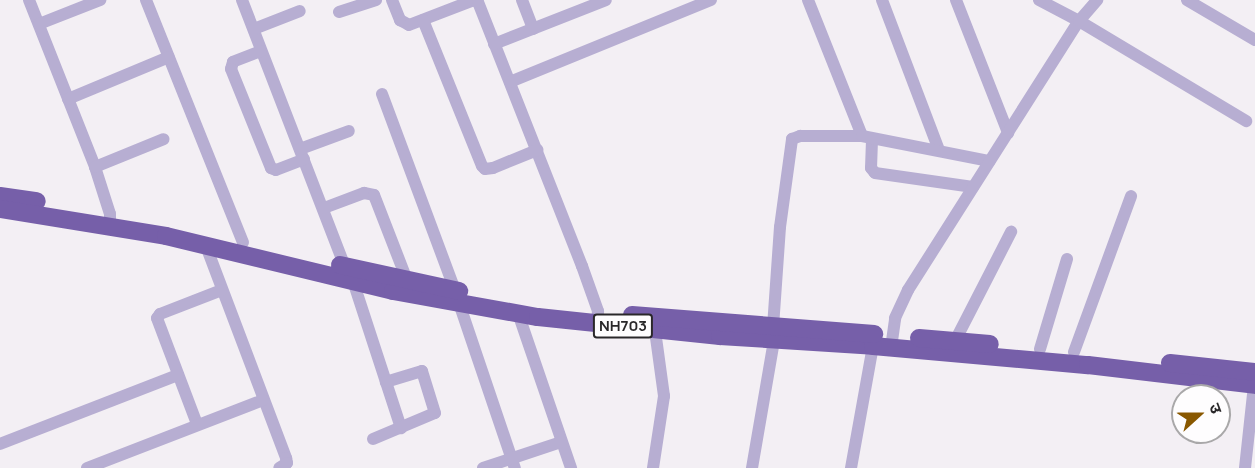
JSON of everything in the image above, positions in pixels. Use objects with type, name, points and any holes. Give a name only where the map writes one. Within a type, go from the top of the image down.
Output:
[{"type":"highway","name":"NH703","points":[[0,196],[110,220],[206,246],[457,296],[536,305],[655,330],[773,334],[892,342],[1255,385]]},
{"type":"highway","name":"NH703","points":[[0,209],[175,225],[243,242],[349,274],[407,280],[518,313],[597,317],[873,346],[892,342],[956,341],[1255,372]]},
{"type":"street","points":[[29,0],[95,167],[110,220]]},
{"type":"street","points":[[39,24],[100,0]]},
{"type":"street","points":[[146,0],[243,242]]},
{"type":"street","points":[[242,0],[349,274],[401,428]]},
{"type":"street","points":[[339,12],[376,0]]},
{"type":"street","points":[[392,0],[404,25],[474,0],[485,2],[494,44],[537,150],[597,317]]},
{"type":"street","points":[[522,0],[533,29]]},
{"type":"street","points":[[494,44],[606,0]]},
{"type":"street","points":[[510,82],[711,0]]},
{"type":"street","points":[[808,0],[867,138],[871,168],[875,173],[973,187]]},
{"type":"street","points":[[882,0],[939,150]]},
{"type":"street","points":[[956,0],[1008,133]]},
{"type":"street","points":[[1039,0],[1079,21],[1246,121]]},
{"type":"street","points":[[892,342],[896,318],[908,290],[1079,21],[1097,0]]},
{"type":"street","points":[[1187,0],[1255,40]]},
{"type":"street","points":[[254,29],[300,10]]},
{"type":"street","points":[[423,20],[482,166],[485,169],[494,168],[537,150]]},
{"type":"street","points":[[261,51],[233,62],[231,69],[271,168],[276,170],[302,154],[349,131]]},
{"type":"street","points":[[68,99],[169,57]]},
{"type":"street","points":[[382,94],[457,296],[513,463]]},
{"type":"street","points":[[752,468],[773,334],[780,227],[792,139],[800,136],[867,138],[990,161]]},
{"type":"street","points":[[95,167],[164,139]]},
{"type":"street","points":[[324,208],[364,193],[374,195],[407,280]]},
{"type":"street","points":[[1074,352],[1131,196]]},
{"type":"street","points":[[956,341],[1011,232]]},
{"type":"street","points":[[206,246],[286,458],[286,463],[279,468]]},
{"type":"street","points":[[1040,349],[1067,259]]},
{"type":"street","points":[[197,424],[157,318],[160,314],[222,290]]},
{"type":"street","points":[[518,313],[571,468]]},
{"type":"street","points":[[653,468],[664,396],[655,330]]},
{"type":"street","points":[[851,468],[873,346]]},
{"type":"street","points":[[373,439],[435,413],[424,373],[420,371],[386,382]]},
{"type":"street","points":[[0,444],[178,375]]},
{"type":"street","points":[[1245,468],[1255,385]]},
{"type":"street","points":[[87,468],[263,400]]},
{"type":"street","points":[[483,468],[513,463],[561,442]]}]
